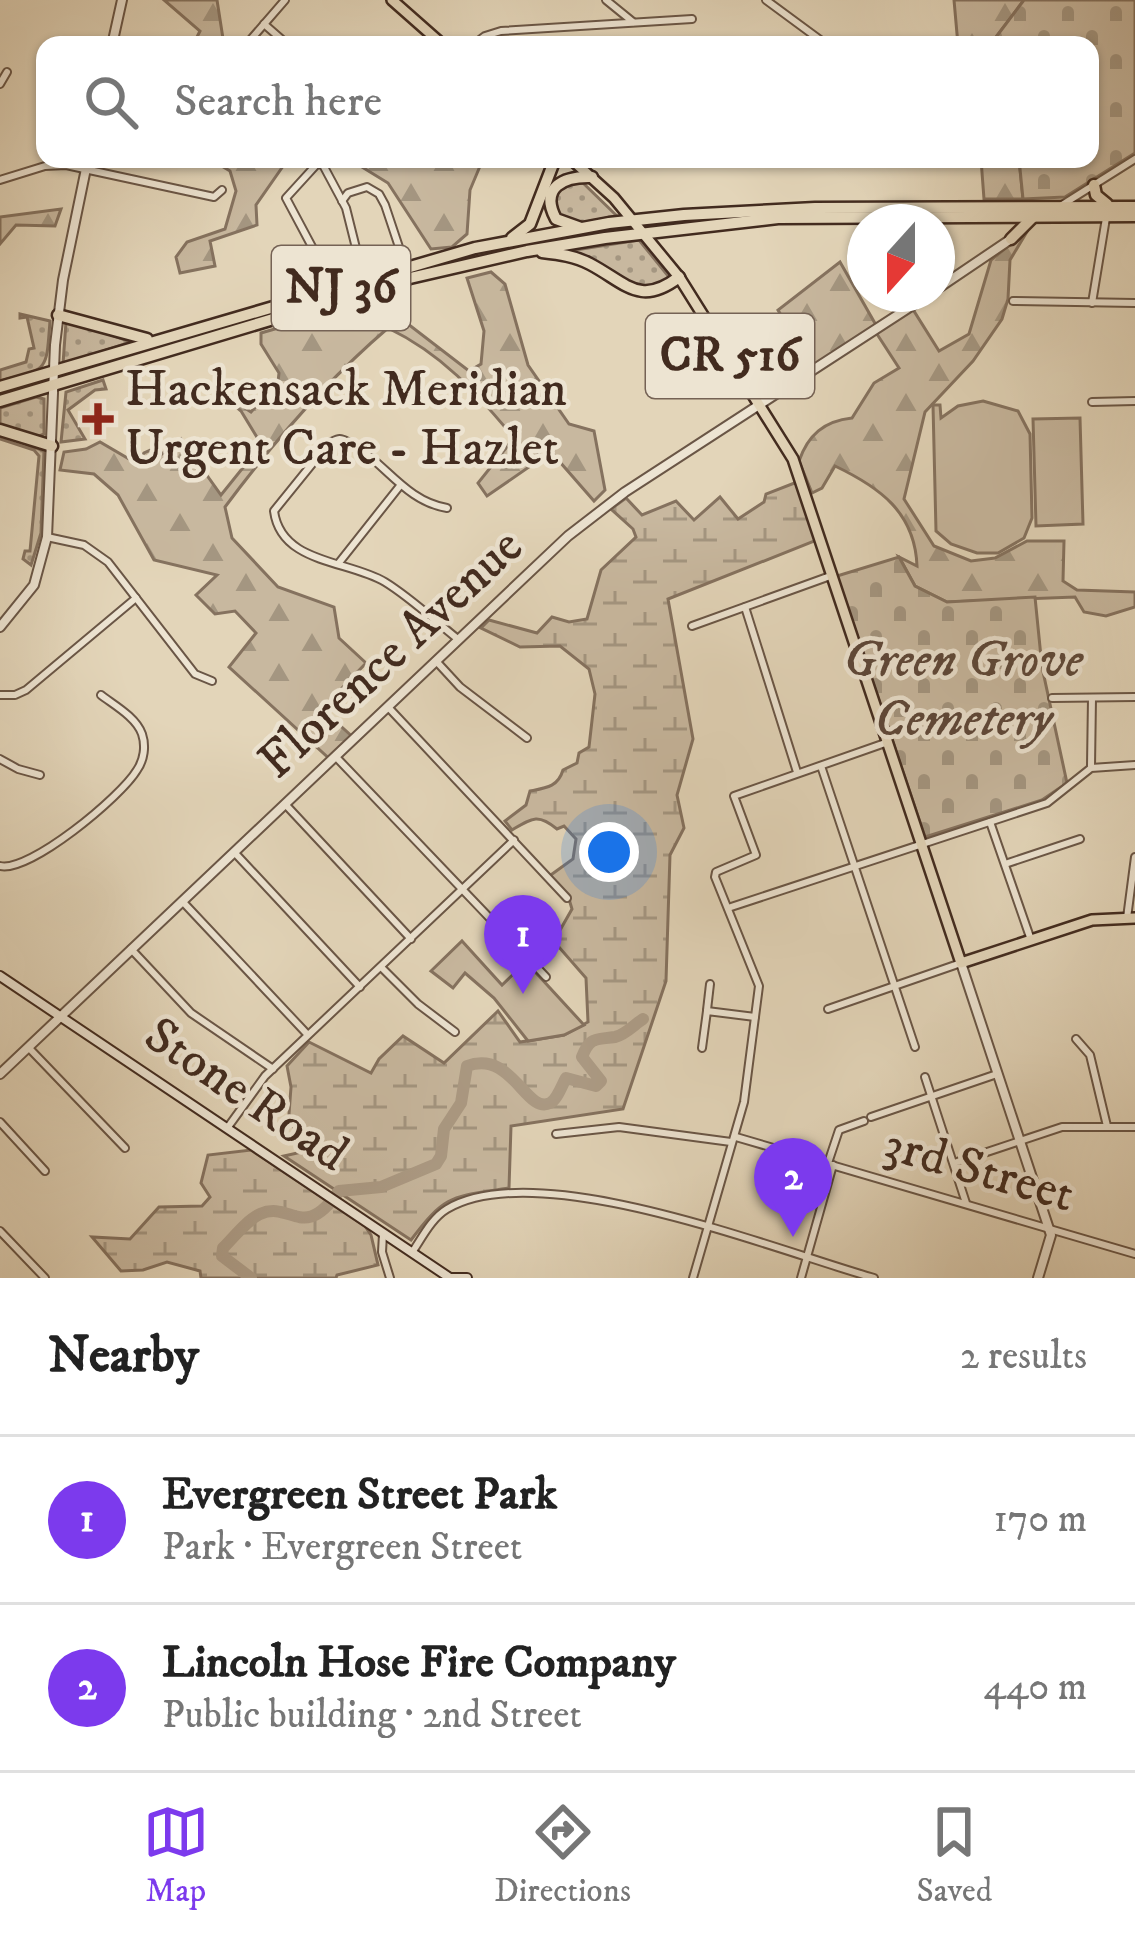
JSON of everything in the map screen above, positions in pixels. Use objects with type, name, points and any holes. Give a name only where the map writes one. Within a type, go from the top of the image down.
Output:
[{"type":"highway","points":[[504,243],[530,224],[552,168]]},
{"type":"highway","points":[[584,229],[556,218],[550,194],[567,177],[592,177]]},
{"type":"highway","points":[[1094,185],[1108,211]]},
{"type":"highway","name":"NJ 36","points":[[0,387],[504,243],[632,220],[795,208],[1059,206],[1135,216]]},
{"type":"highway","name":"NJ 36","points":[[0,401],[382,285],[526,251],[778,218],[1033,218],[1135,207]]},
{"type":"highway","points":[[1000,218],[1010,229],[1011,239]]},
{"type":"highway","points":[[1011,239],[1033,218]]},
{"type":"highway","points":[[526,251],[563,254],[586,262],[643,292],[660,290],[679,277]]},
{"type":"highway","points":[[58,315],[130,337],[157,340]]},
{"type":"highway","points":[[0,430],[52,446]]},
{"type":"main road","points":[[392,0],[429,36]]},
{"type":"main road","name":"CR 516","points":[[582,168],[644,232],[679,277],[787,447],[962,963]]},
{"type":"main road","points":[[962,963],[1093,920],[1131,918]]},
{"type":"street","points":[[114,36],[122,0]]},
{"type":"street","points":[[254,36],[285,0]]},
{"type":"street","points":[[606,0],[633,22]]},
{"type":"street","points":[[766,0],[815,36]]},
{"type":"street","points":[[485,36],[501,31],[692,19]]},
{"type":"street","points":[[264,24],[278,36]]},
{"type":"street","points":[[0,84],[7,72]]},
{"type":"street","points":[[1059,206],[1135,159]]},
{"type":"street","points":[[0,180],[45,168]]},
{"type":"street","points":[[0,627],[34,585],[47,537],[58,315],[86,168]]},
{"type":"street","points":[[102,168],[214,197],[222,190]]},
{"type":"street","points":[[313,168],[286,195],[318,258],[316,280],[322,294]]},
{"type":"street","points":[[325,168],[342,201],[364,280]]},
{"type":"street","points":[[342,201],[367,187],[379,194],[406,269]]},
{"type":"street","points":[[1092,303],[1108,211]]},
{"type":"street","name":"Florence Avenue","points":[[955,277],[1011,239]]},
{"type":"street","points":[[1013,302],[1135,303]]},
{"type":"street","name":"Florence Avenue","points":[[0,1074],[600,509],[902,312]]},
{"type":"street","points":[[1092,402],[1135,401]]},
{"type":"street","points":[[447,508],[434,506],[400,486],[349,442],[338,439],[329,443],[274,511],[276,526],[286,540],[316,559],[386,582],[459,640]]},
{"type":"street","points":[[338,565],[400,486]]},
{"type":"street","points":[[47,537],[68,539],[96,552],[195,674],[212,681]]},
{"type":"street","points":[[692,626],[833,575]]},
{"type":"street","points":[[0,695],[26,690],[136,598]]},
{"type":"street","points":[[746,607],[797,772]]},
{"type":"street","points":[[436,661],[460,687],[526,738]]},
{"type":"street","points":[[0,866],[10,868],[30,860],[91,815],[138,770],[145,750],[141,731],[101,694]]},
{"type":"street","points":[[1052,698],[1135,698]]},
{"type":"street","points":[[1091,768],[1092,698]]},
{"type":"street","points":[[388,707],[567,898]]},
{"type":"street","points":[[693,1278],[747,1088],[755,1017],[758,980],[713,874],[756,854],[735,794],[888,742]]},
{"type":"street","points":[[336,757],[546,976]]},
{"type":"street","points":[[0,759],[40,775]]},
{"type":"street","points":[[820,764],[915,1047]]},
{"type":"street","points":[[728,908],[1047,803],[1091,768],[1135,765]]},
{"type":"street","points":[[285,804],[411,939]]},
{"type":"street","points":[[990,822],[1031,940]]},
{"type":"street","points":[[1005,864],[1080,839]]},
{"type":"street","points":[[228,1126],[273,1069],[514,840]]},
{"type":"street","points":[[235,852],[360,987]]},
{"type":"street","points":[[1131,918],[1135,857]]},
{"type":"street","points":[[182,901],[308,1036]]},
{"type":"street","points":[[131,949],[191,1013],[273,1069]]},
{"type":"street","points":[[828,1010],[962,963],[1051,1235],[1038,1278]]},
{"type":"street","points":[[381,967],[455,1033]]},
{"type":"street","name":"Stone Road","points":[[0,976],[449,1278]]},
{"type":"street","points":[[702,1048],[710,983]]},
{"type":"street","points":[[707,1011],[755,1017]]},
{"type":"street","points":[[1076,1039],[1090,1055],[1107,1126]]},
{"type":"street","points":[[28,1047],[125,1148]]},
{"type":"street","points":[[801,1278],[839,1130],[998,1074]]},
{"type":"street","points":[[925,1077],[966,1203]]},
{"type":"street","points":[[0,1123],[45,1171]]},
{"type":"street","points":[[953,1163],[1062,1127],[1135,1126]]},
{"type":"street","name":"3rd Street","points":[[556,1134],[619,1127],[733,1139],[1135,1254]]},
{"type":"street","points":[[413,1251],[438,1215],[451,1207],[467,1200],[524,1192],[613,1201],[874,1278]]},
{"type":"street","points":[[0,1231],[45,1278]]},
{"type":"street","points":[[384,1231],[382,1252],[390,1278]]},
{"type":"street","points":[[449,1278],[467,1278]]},
{"type":"green space","points":[[164,0],[217,0],[223,36],[198,36],[200,31]]},
{"type":"green space","points":[[954,0],[1024,0],[997,36],[957,36]]},
{"type":"green space","points":[[1024,0],[1135,0],[1135,153],[1065,197],[1023,199],[1020,168],[1099,168],[1099,36],[997,36]]},
{"type":"green space","points":[[225,168],[282,168],[256,205],[257,225],[210,241],[215,266],[180,273],[176,257],[187,242],[225,229],[236,191]]},
{"type":"green space","points":[[364,168],[479,168],[470,190],[467,234],[452,247],[431,249],[388,183]]},
{"type":"green space","points":[[982,168],[1020,168],[1023,199],[984,199]]},
{"type":"green space","points":[[581,181],[617,216],[580,223],[559,218],[557,187]]},
{"type":"green space","points":[[61,209],[55,226],[16,225],[0,244],[0,217]]},
{"type":"green space","points":[[1028,230],[1010,260],[1002,319],[973,361],[925,412],[904,499],[934,546],[971,561],[995,558],[1027,541],[1064,541],[1063,581],[1077,590],[1135,592],[1135,607],[1106,616],[1084,612],[1075,597],[947,602],[915,586],[899,557],[917,566],[910,531],[880,493],[835,466],[822,488],[812,493],[799,461],[807,444],[833,422],[852,418],[874,383],[899,368],[875,331],[814,370],[778,310],[840,262],[847,274],[847,312],[869,312],[876,325],[915,312],[939,351],[969,334],[991,260]]},
{"type":"green space","points":[[639,240],[669,277],[666,283],[644,290],[569,251]]},
{"type":"green space","points":[[491,272],[505,284],[528,365],[569,424],[594,431],[605,490],[594,501],[545,445],[529,467],[487,496],[478,483],[514,438],[457,376],[388,328],[301,413],[225,507],[232,538],[278,587],[334,607],[339,638],[366,663],[322,709],[356,740],[333,762],[229,667],[256,633],[235,611],[215,614],[196,595],[217,575],[154,560],[118,495],[94,474],[60,470],[64,452],[100,442],[136,463],[153,449],[158,457],[181,439],[221,495],[250,459],[258,439],[241,411],[212,386],[251,412],[278,382],[279,373],[261,344],[261,333],[368,302],[408,324],[469,371],[481,364],[484,331],[467,278]]},
{"type":"green space","points":[[20,314],[50,321],[45,359],[36,370],[0,381],[0,370],[26,362],[29,349],[34,348],[27,317],[20,318]]},
{"type":"green space","points":[[66,322],[75,322],[131,342],[63,364]]},
{"type":"green space","points":[[103,380],[106,389],[95,390],[68,410],[85,439],[61,442],[66,392]]},
{"type":"green space","points":[[44,399],[44,434],[37,437],[0,427],[0,408]]},
{"type":"green space","points":[[983,401],[1018,411],[1030,434],[1032,518],[1024,538],[998,553],[977,553],[951,544],[936,531],[933,405],[940,405],[941,418],[958,406]]},
{"type":"green space","points":[[1080,418],[1083,524],[1036,526],[1033,419]]},
{"type":"green space","points":[[0,434],[44,451],[41,533],[31,565],[23,559],[25,551],[30,551],[39,456],[0,439]]},
{"type":"green space","points":[[797,482],[817,540],[668,599],[693,739],[677,795],[684,828],[670,855],[666,981],[623,1109],[511,1126],[509,1188],[452,1200],[433,1213],[411,1240],[284,1156],[302,1152],[289,1114],[287,1066],[309,1042],[371,1073],[403,1036],[444,1063],[498,1011],[520,1042],[564,1035],[588,1022],[586,978],[558,946],[559,932],[572,909],[548,877],[573,859],[576,839],[564,826],[557,829],[540,819],[512,830],[505,821],[526,805],[530,791],[555,783],[589,747],[595,694],[589,669],[560,646],[520,647],[481,628],[489,620],[537,633],[552,617],[569,622],[587,619],[601,570],[636,537],[611,509],[626,498],[642,515],[676,501],[694,520],[720,497],[738,519],[764,502],[766,494]]},
{"type":"green space","name":"Green Grove Cemetery","points":[[899,557],[915,586],[947,602],[1035,597],[1042,667],[1067,783],[1042,800],[925,837],[837,576]]},
{"type":"green space","points":[[462,941],[502,985],[526,962],[584,1025],[564,1035],[528,1041],[494,998],[465,973],[453,988],[431,971]]},
{"type":"green space","points":[[251,1150],[365,1226],[378,1265],[336,1278],[201,1278],[200,1271],[167,1262],[121,1271],[92,1237],[130,1239],[159,1207],[202,1206],[210,1197],[201,1183],[208,1155]]},
{"type":"waterway","points":[[251,1278],[222,1256],[223,1248],[255,1217],[271,1211],[316,1215],[339,1191],[381,1187],[436,1164],[444,1129],[461,1103],[467,1066],[496,1066],[533,1100],[550,1103],[566,1078],[596,1086],[601,1081],[582,1057],[588,1045],[619,1036],[643,1019]]},
{"type":"place","name":"Hackensack Meridian Urgent Care - Hazlet","points":[[98,419]]},
{"type":"place","name":"Evergreen Street Park","points":[[523,994]]},
{"type":"place","name":"Lincoln Hose Fire Company","points":[[793,1237]]}]
